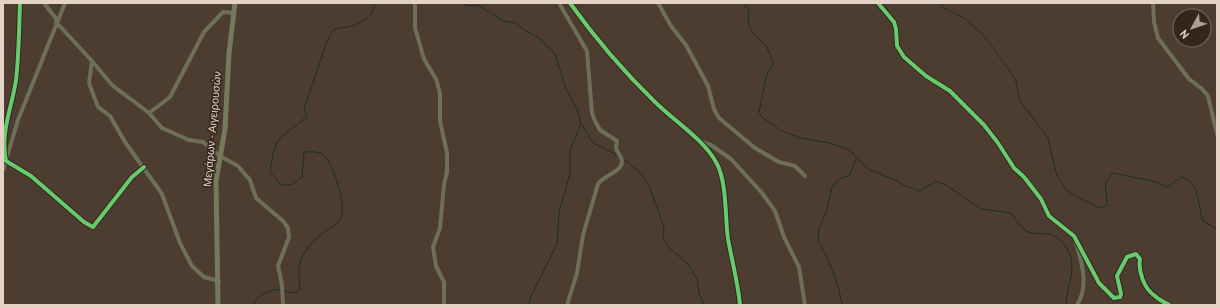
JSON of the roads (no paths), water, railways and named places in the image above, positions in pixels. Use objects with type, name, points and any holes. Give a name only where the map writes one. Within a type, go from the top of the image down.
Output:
[{"type":"main road","name":"Μεγάρων - Αιγειρουσών","points":[[218,305],[219,281],[216,181],[226,119],[229,53],[235,3]]},
{"type":"street","points":[[6,161],[4,134],[16,80],[20,3]]},
{"type":"street","points":[[44,3],[57,21],[112,85],[149,113],[162,128],[189,140],[203,142],[220,156],[241,169],[250,180],[256,198],[283,221],[289,230],[288,240],[278,266],[282,285],[283,305]]},
{"type":"street","points":[[3,170],[18,120],[64,3]]},
{"type":"street","points":[[415,3],[415,28],[424,59],[436,79],[440,94],[440,120],[447,153],[447,172],[440,228],[433,247],[436,266],[444,282],[444,305]]},
{"type":"street","points":[[559,3],[586,51],[592,113],[595,122],[600,130],[617,140],[616,148],[620,154],[622,162],[619,168],[602,179],[598,184],[583,235],[577,273],[566,305]]},
{"type":"street","points":[[570,3],[588,30],[651,98],[697,140],[714,158],[720,172],[727,219],[728,237],[737,277],[740,305]]},
{"type":"street","points":[[658,3],[671,26],[686,46],[708,86],[714,109],[719,118],[755,148],[779,162],[795,166],[805,176]]},
{"type":"street","points":[[878,3],[894,22],[898,48],[906,60],[928,78],[950,91],[972,112],[998,143],[1014,168],[1024,177],[1041,199],[1049,216],[1068,230],[1075,239],[1099,283],[1110,295],[1116,298],[1121,296],[1118,276],[1127,257],[1136,254],[1140,259],[1140,273],[1150,292],[1169,305]]},
{"type":"street","points":[[1153,3],[1154,22],[1158,38],[1189,79],[1206,93],[1211,104],[1217,134]]},
{"type":"street","points":[[149,113],[170,97],[206,30],[223,12],[234,13]]},
{"type":"street","points":[[92,61],[89,83],[95,95],[97,104],[110,116],[125,142],[165,199],[180,243],[188,261],[200,275],[219,281]]},
{"type":"street","points":[[697,140],[711,145],[731,159],[762,193],[775,211],[784,237],[799,267],[805,305]]},
{"type":"street","points":[[6,161],[26,172],[84,222],[94,227],[132,177],[144,167]]},
{"type":"street","points":[[1075,239],[1084,276],[1082,298],[1077,305]]},
{"type":"waterway","points":[[283,291],[295,293],[300,289],[299,267],[304,254],[313,242],[337,224],[342,216],[342,207],[334,172],[322,154],[316,152],[304,152],[302,177],[291,185],[281,185],[270,172],[275,148],[279,139],[307,116],[304,109],[327,41],[334,29],[360,23],[370,15],[375,3]]},
{"type":"waterway","points":[[462,3],[468,6],[478,5],[503,21],[516,23],[521,28],[539,38],[555,54],[566,89],[577,109],[581,124],[570,150],[570,174],[559,212],[557,244],[530,298],[529,305]]},
{"type":"waterway","points":[[744,3],[749,11],[748,23],[753,33],[767,47],[773,63],[766,77],[759,112],[763,118],[780,130],[800,138],[830,143],[850,150],[868,169],[895,180],[905,186],[920,191],[936,181],[946,185],[981,209],[1011,213],[1021,226],[1028,232],[1048,234],[1058,238],[1065,246],[1072,261],[1072,271],[1066,305]]},
{"type":"waterway","points":[[942,3],[942,7],[966,19],[984,36],[1008,68],[1016,81],[1020,101],[1048,138],[1057,176],[1071,194],[1100,208],[1107,205],[1106,184],[1109,177],[1113,173],[1157,182],[1167,187],[1182,177],[1188,180],[1195,190],[1203,221],[1217,229]]},
{"type":"waterway","points":[[582,125],[593,143],[617,155]]},
{"type":"waterway","points":[[624,159],[642,175],[650,188],[664,227],[663,237],[669,248],[687,263],[697,279],[699,294],[704,305]]},
{"type":"waterway","points":[[842,305],[833,272],[826,255],[818,242],[819,228],[827,210],[832,187],[839,179],[849,176],[856,159]]},
{"type":"waterway","points":[[253,305],[264,293],[272,290],[280,290]]}]
